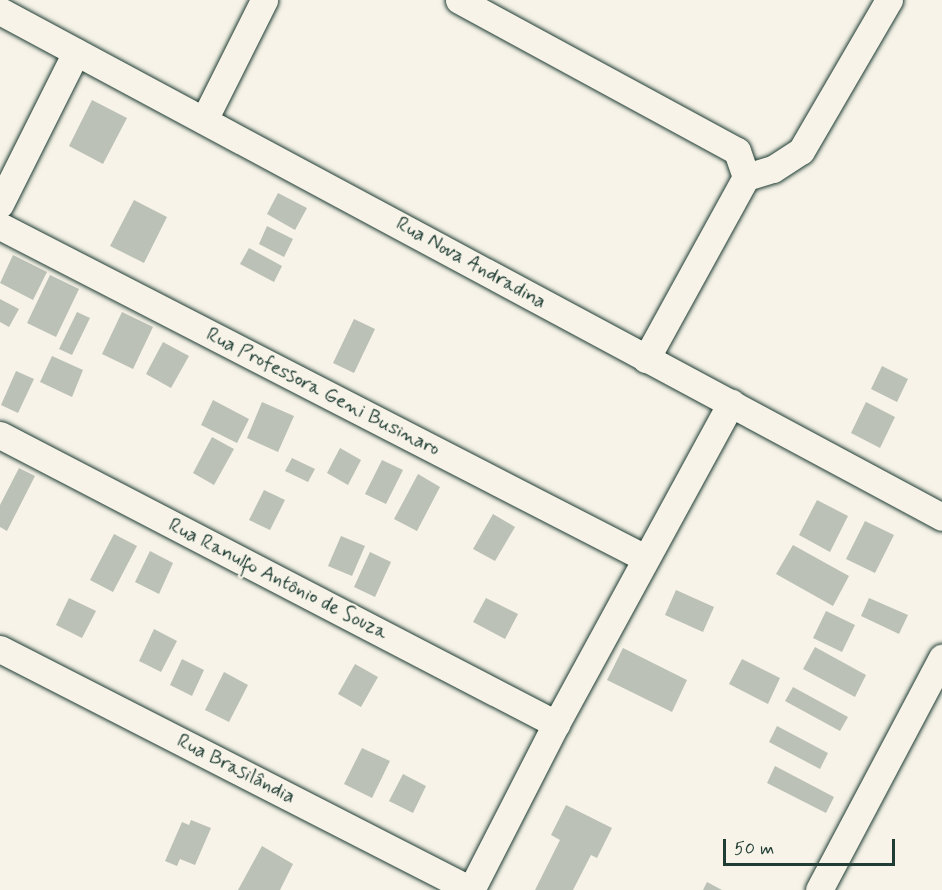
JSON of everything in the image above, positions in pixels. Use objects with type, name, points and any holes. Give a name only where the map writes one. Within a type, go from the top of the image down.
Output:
[{"type":"street","points":[[205,118],[264,0]]},
{"type":"street","points":[[459,0],[737,150],[746,177]]},
{"type":"street","points":[[646,359],[746,177],[773,169],[801,151],[889,0]]},
{"type":"street","name":"Rua Nova Andradina","points":[[0,11],[205,118],[646,359],[942,517]]},
{"type":"street","points":[[0,204],[76,52]]},
{"type":"street","name":"Rua Professora Geni Businaro","points":[[0,226],[645,558]]},
{"type":"street","points":[[471,890],[556,724],[730,403]]},
{"type":"street","name":"Rua Ranulfo Antônio de Souza","points":[[0,435],[556,724]]},
{"type":"street","name":"Rua Brasilândia","points":[[0,649],[471,890]]},
{"type":"street","points":[[819,890],[942,658]]},
{"type":"building","points":[[92,100],[127,118],[103,164],[69,146]]},
{"type":"building","points":[[278,193],[307,208],[295,230],[267,214]]},
{"type":"building","points":[[134,200],[167,217],[144,263],[110,246]]},
{"type":"building","points":[[267,226],[293,239],[284,257],[259,244]]},
{"type":"building","points":[[249,248],[282,266],[274,282],[240,264]]},
{"type":"building","points":[[13,255],[47,272],[33,300],[0,283]]},
{"type":"building","points":[[50,275],[79,289],[56,337],[27,323]]},
{"type":"building","points":[[0,299],[19,309],[9,327],[0,322]]},
{"type":"building","points":[[77,312],[90,318],[72,355],[59,349]]},
{"type":"building","points":[[122,312],[153,327],[133,369],[102,354]]},
{"type":"building","points":[[354,319],[375,329],[354,373],[333,363]]},
{"type":"building","points":[[163,342],[189,356],[171,388],[146,374]]},
{"type":"building","points":[[52,356],[83,370],[72,397],[40,382]]},
{"type":"building","points":[[882,366],[908,379],[897,402],[871,389]]},
{"type":"building","points":[[16,371],[34,379],[18,413],[1,405]]},
{"type":"building","points":[[213,400],[249,419],[237,443],[201,425]]},
{"type":"building","points":[[262,402],[294,416],[278,452],[247,438]]},
{"type":"building","points":[[866,402],[895,417],[880,448],[851,433]]},
{"type":"building","points":[[212,437],[234,449],[214,485],[193,473]]},
{"type":"building","points":[[340,448],[361,460],[348,485],[327,473]]},
{"type":"building","points":[[292,458],[315,469],[308,482],[285,471]]},
{"type":"building","points":[[382,460],[403,470],[386,504],[365,494]]},
{"type":"building","points":[[19,468],[35,476],[7,531],[0,527],[0,505]]},
{"type":"building","points":[[418,474],[440,487],[417,531],[394,519]]},
{"type":"building","points":[[264,490],[285,500],[270,530],[249,520]]},
{"type":"building","points":[[817,500],[848,516],[830,552],[799,535]]},
{"type":"building","points":[[493,514],[515,527],[495,561],[473,549]]},
{"type":"building","points":[[865,521],[894,535],[875,573],[846,559]]},
{"type":"building","points":[[114,534],[137,546],[113,592],[90,580]]},
{"type":"building","points":[[341,536],[365,546],[352,576],[328,566]]},
{"type":"building","points":[[793,545],[849,576],[833,606],[776,574]]},
{"type":"building","points":[[150,551],[173,563],[159,594],[135,582]]},
{"type":"building","points":[[370,552],[391,562],[375,597],[354,587]]},
{"type":"building","points":[[676,590],[714,607],[703,632],[665,615]]},
{"type":"building","points":[[69,598],[96,611],[82,638],[56,625]]},
{"type":"building","points":[[486,598],[518,614],[505,639],[473,622]]},
{"type":"building","points":[[869,598],[908,615],[899,634],[861,616]]},
{"type":"building","points":[[826,611],[855,625],[842,652],[813,638]]},
{"type":"building","points":[[154,629],[177,641],[161,672],[139,661]]},
{"type":"building","points":[[815,647],[866,675],[855,697],[803,669]]},
{"type":"building","points":[[623,648],[687,680],[672,712],[607,680]]},
{"type":"building","points":[[182,659],[204,670],[192,696],[170,685]]},
{"type":"building","points":[[742,659],[780,678],[768,704],[729,684]]},
{"type":"building","points":[[355,664],[378,677],[361,707],[338,694]]},
{"type":"building","points":[[224,672],[248,685],[229,722],[205,710]]},
{"type":"building","points":[[793,687],[848,717],[840,731],[785,701]]},
{"type":"building","points":[[777,726],[828,753],[820,769],[769,742]]},
{"type":"building","points":[[362,748],[390,761],[372,798],[344,784]]},
{"type":"building","points":[[775,766],[834,797],[826,813],[767,783]]},
{"type":"building","points":[[403,774],[426,786],[413,813],[389,801]]},
{"type":"building","points":[[566,805],[612,828],[597,858],[591,855],[573,890],[535,890],[560,840],[551,835]]},
{"type":"building","points":[[191,820],[211,828],[195,865],[180,859],[177,866],[165,861],[182,822],[189,825]]},
{"type":"building","points":[[262,846],[293,864],[280,890],[238,890]]},
{"type":"building","points":[[707,882],[722,890],[703,890]]}]
